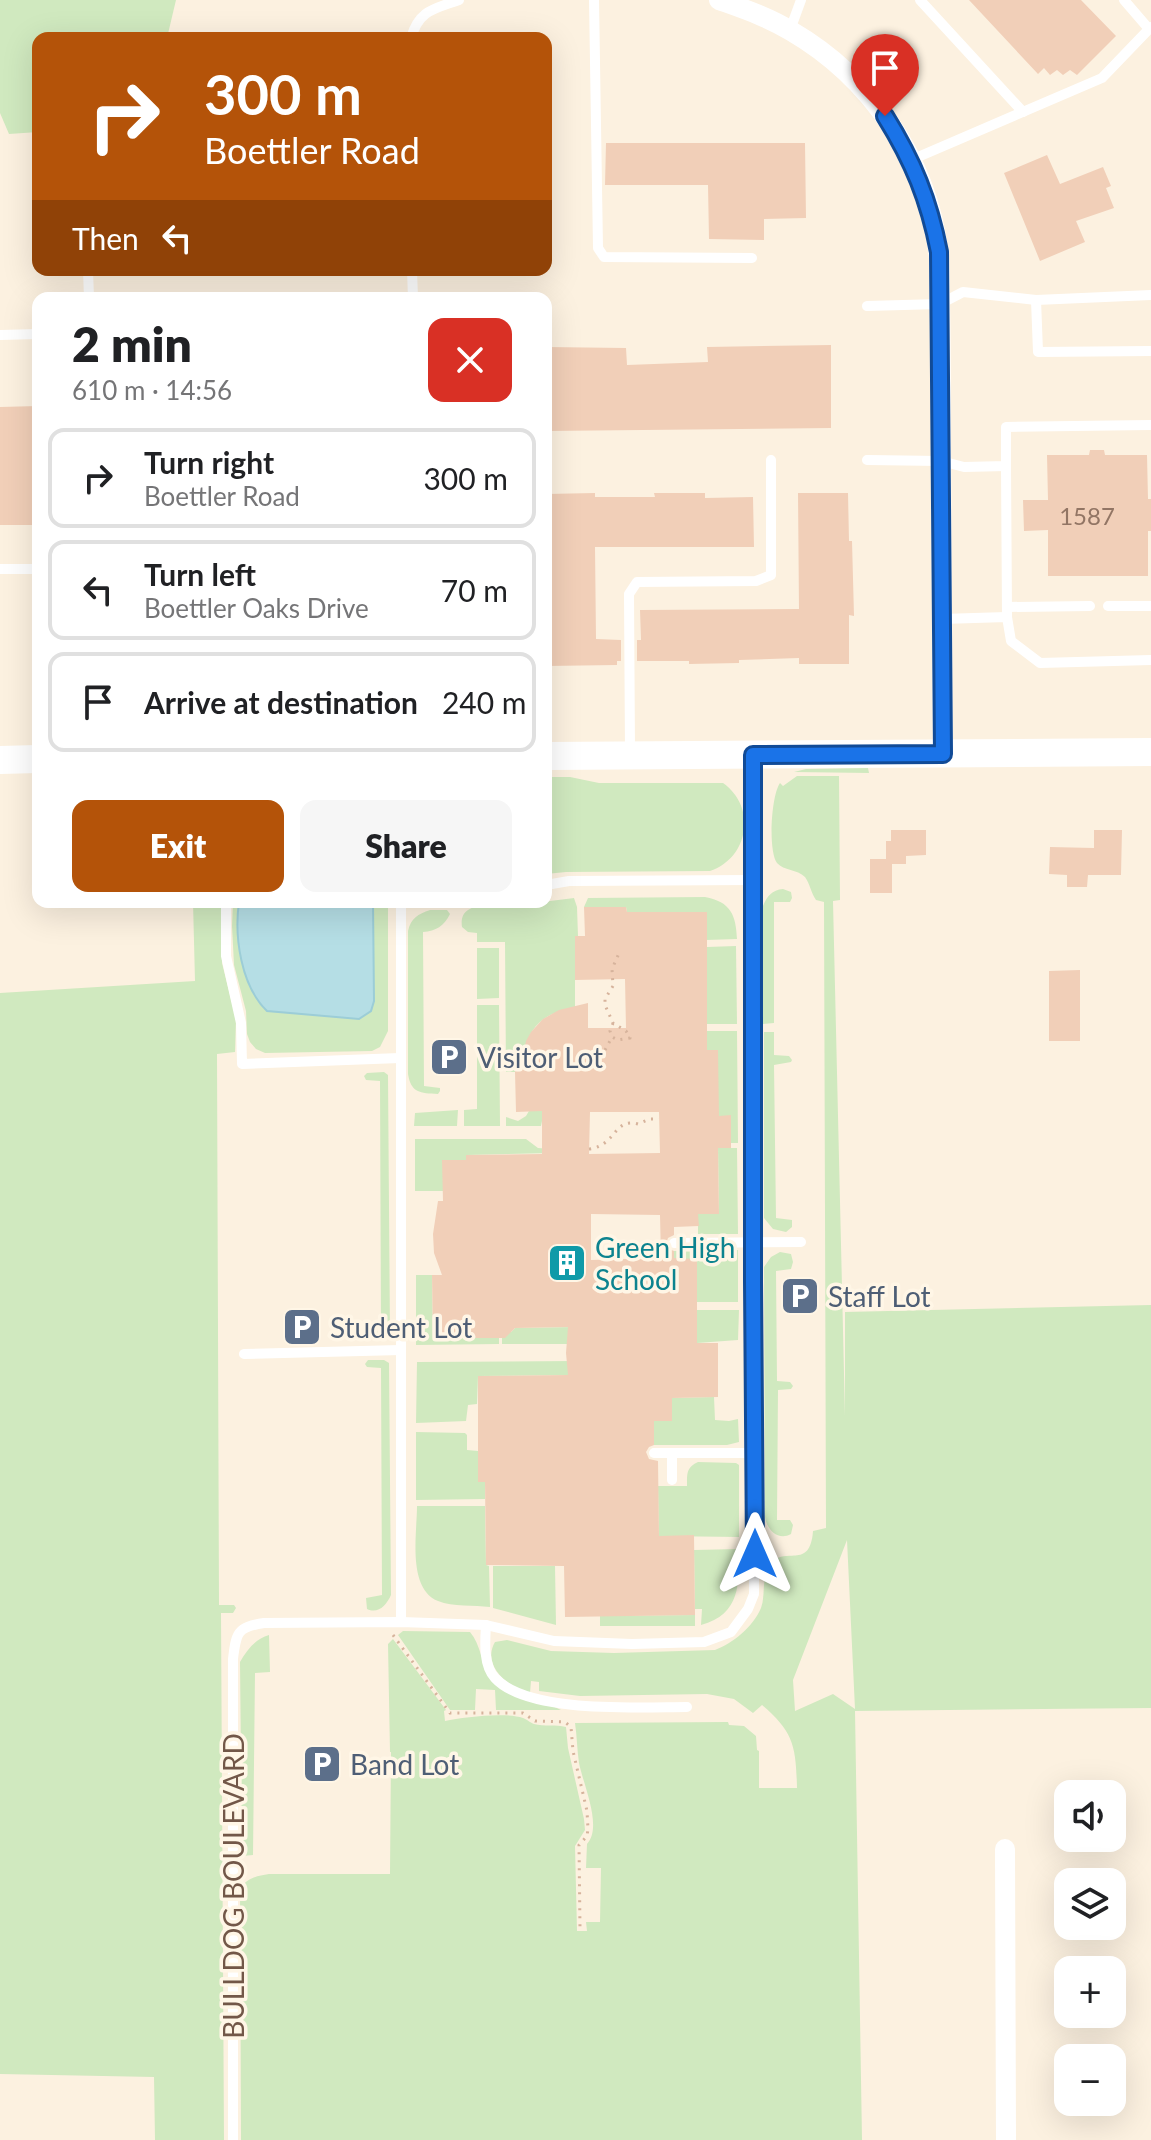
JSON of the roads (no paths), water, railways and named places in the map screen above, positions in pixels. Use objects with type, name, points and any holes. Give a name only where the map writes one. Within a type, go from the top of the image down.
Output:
[{"type":"street","points":[[719,0],[754,12],[790,30],[843,69],[885,116],[911,160],[933,221],[939,252],[940,304],[943,754]]},
{"type":"street","points":[[552,756],[1151,752]]},
{"type":"street","points":[[0,760],[32,759]]},
{"type":"street","points":[[1005,1849],[1006,2140]]},
{"type":"lane","points":[[413,32],[415,24],[427,11],[459,0]]},
{"type":"lane","points":[[594,0],[598,248],[604,257],[752,258]]},
{"type":"lane","points":[[790,30],[801,0]]},
{"type":"lane","points":[[920,0],[1023,112]]},
{"type":"lane","points":[[911,160],[1102,78],[1150,28],[1124,0]]},
{"type":"lane","points":[[867,306],[940,304],[963,292],[1036,300],[1151,295]]},
{"type":"lane","points":[[1036,300],[1038,352],[1151,351]]},
{"type":"lane","points":[[0,335],[32,334]]},
{"type":"lane","points":[[1151,425],[1006,427],[1007,612],[1011,641],[1040,663],[1151,660]]},
{"type":"lane","points":[[630,755],[629,594],[637,582],[756,581],[771,575],[771,460]]},
{"type":"lane","points":[[867,460],[941,461],[964,467],[1006,466]]},
{"type":"lane","points":[[0,569],[32,569]]},
{"type":"lane","points":[[942,619],[1090,606]]},
{"type":"lane","points":[[1108,606],[1151,606]]},
{"type":"lane","points":[[401,908],[401,1622],[486,1625],[554,1641],[632,1644],[704,1642],[731,1632],[748,1609],[754,1594],[753,755]]},
{"type":"lane","points":[[552,884],[569,881],[753,880]]},
{"type":"lane","points":[[226,908],[226,956],[241,1023],[242,1064],[400,1058]]},
{"type":"lane","points":[[674,1243],[801,1242]]},
{"type":"lane","points":[[244,1354],[401,1350]]},
{"type":"lane","points":[[654,1453],[754,1453]]},
{"type":"lane","points":[[672,1453],[672,1480]]},
{"type":"lane","name":"BULLDOG BOULEVARD","points":[[233,2140],[233,1659],[238,1633],[247,1625],[264,1623],[401,1622]]},
{"type":"lane","points":[[486,1625],[487,1660],[494,1677],[511,1691],[582,1707],[687,1707]]},
{"type":"water","points":[[239,908],[373,908],[374,1001],[371,1011],[359,1019],[267,1011],[258,1001],[245,975],[239,945]]},
{"type":"place","name":"Visitor Lot","points":[[449,1057]]},
{"type":"place","name":"Green High School","points":[[567,1263]]},
{"type":"place","name":"Staff Lot","points":[[800,1296]]},
{"type":"place","name":"Student Lot","points":[[302,1327]]},
{"type":"place","name":"Band Lot","points":[[322,1764]]}]
